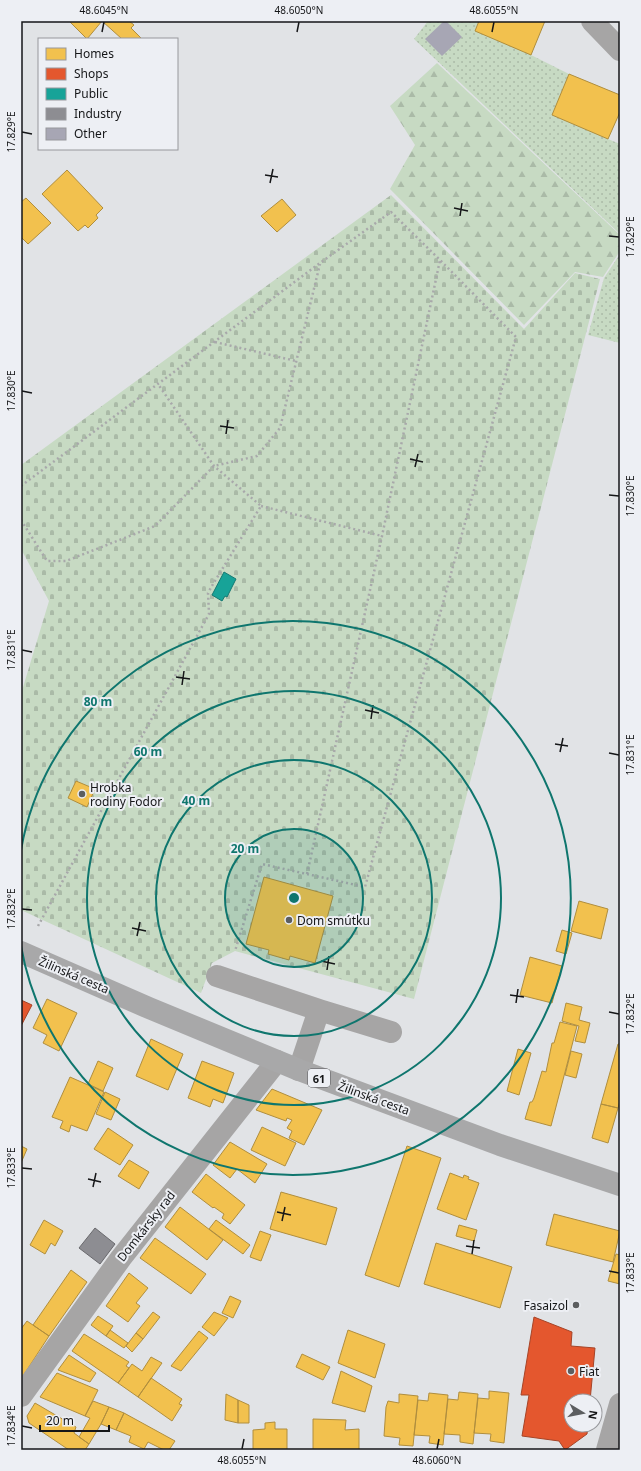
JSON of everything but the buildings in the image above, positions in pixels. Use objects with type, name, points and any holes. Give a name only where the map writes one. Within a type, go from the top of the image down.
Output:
[{"type":"main road","name":"Žilinská cesta","points":[[21,952],[149,1008],[299,1070],[500,1145],[620,1186]]},
{"type":"street","points":[[592,21],[620,50]]},
{"type":"street","points":[[217,976],[391,1032]]},
{"type":"street","points":[[299,1070],[319,1010]]},
{"type":"street","name":"Domkársky rad","points":[[21,1396],[120,1258],[277,1061]]},
{"type":"street","points":[[608,1450],[620,1404]]},
{"type":"path","points":[[21,486],[320,263],[391,212],[516,337],[365,887],[262,864],[235,951]]},
{"type":"path","points":[[307,874],[382,536],[440,260]]},
{"type":"path","points":[[21,520],[47,561],[66,561],[155,526],[214,466],[257,456],[280,428],[320,263]]},
{"type":"path","points":[[215,341],[296,361]]},
{"type":"path","points":[[158,384],[214,466],[261,506],[382,536]]},
{"type":"path","points":[[38,926],[209,614],[208,593],[212,584],[261,506]]},
{"type":"green space","points":[[428,21],[545,21],[531,55],[569,74],[620,95],[620,112],[608,139],[620,144],[620,234],[414,39]]},
{"type":"green space","points":[[437,63],[620,235],[620,251],[603,277],[575,272],[524,325],[390,189],[415,145],[390,106]]},
{"type":"green space","points":[[391,195],[524,329],[575,273],[600,279],[414,999],[235,951],[212,963],[201,993],[21,910],[21,694],[49,601],[21,549],[21,465]]},
{"type":"green space","points":[[620,254],[620,343],[588,335],[604,278]]},
{"type":"place","name":"Hrobka rodiny Fodor","points":[[82,794]]},
{"type":"place","name":"Dom smútku","points":[[289,920]]},
{"type":"place","name":"Fasaizol","points":[[576,1305]]},
{"type":"place","name":"Fiat","points":[[571,1371]]}]
